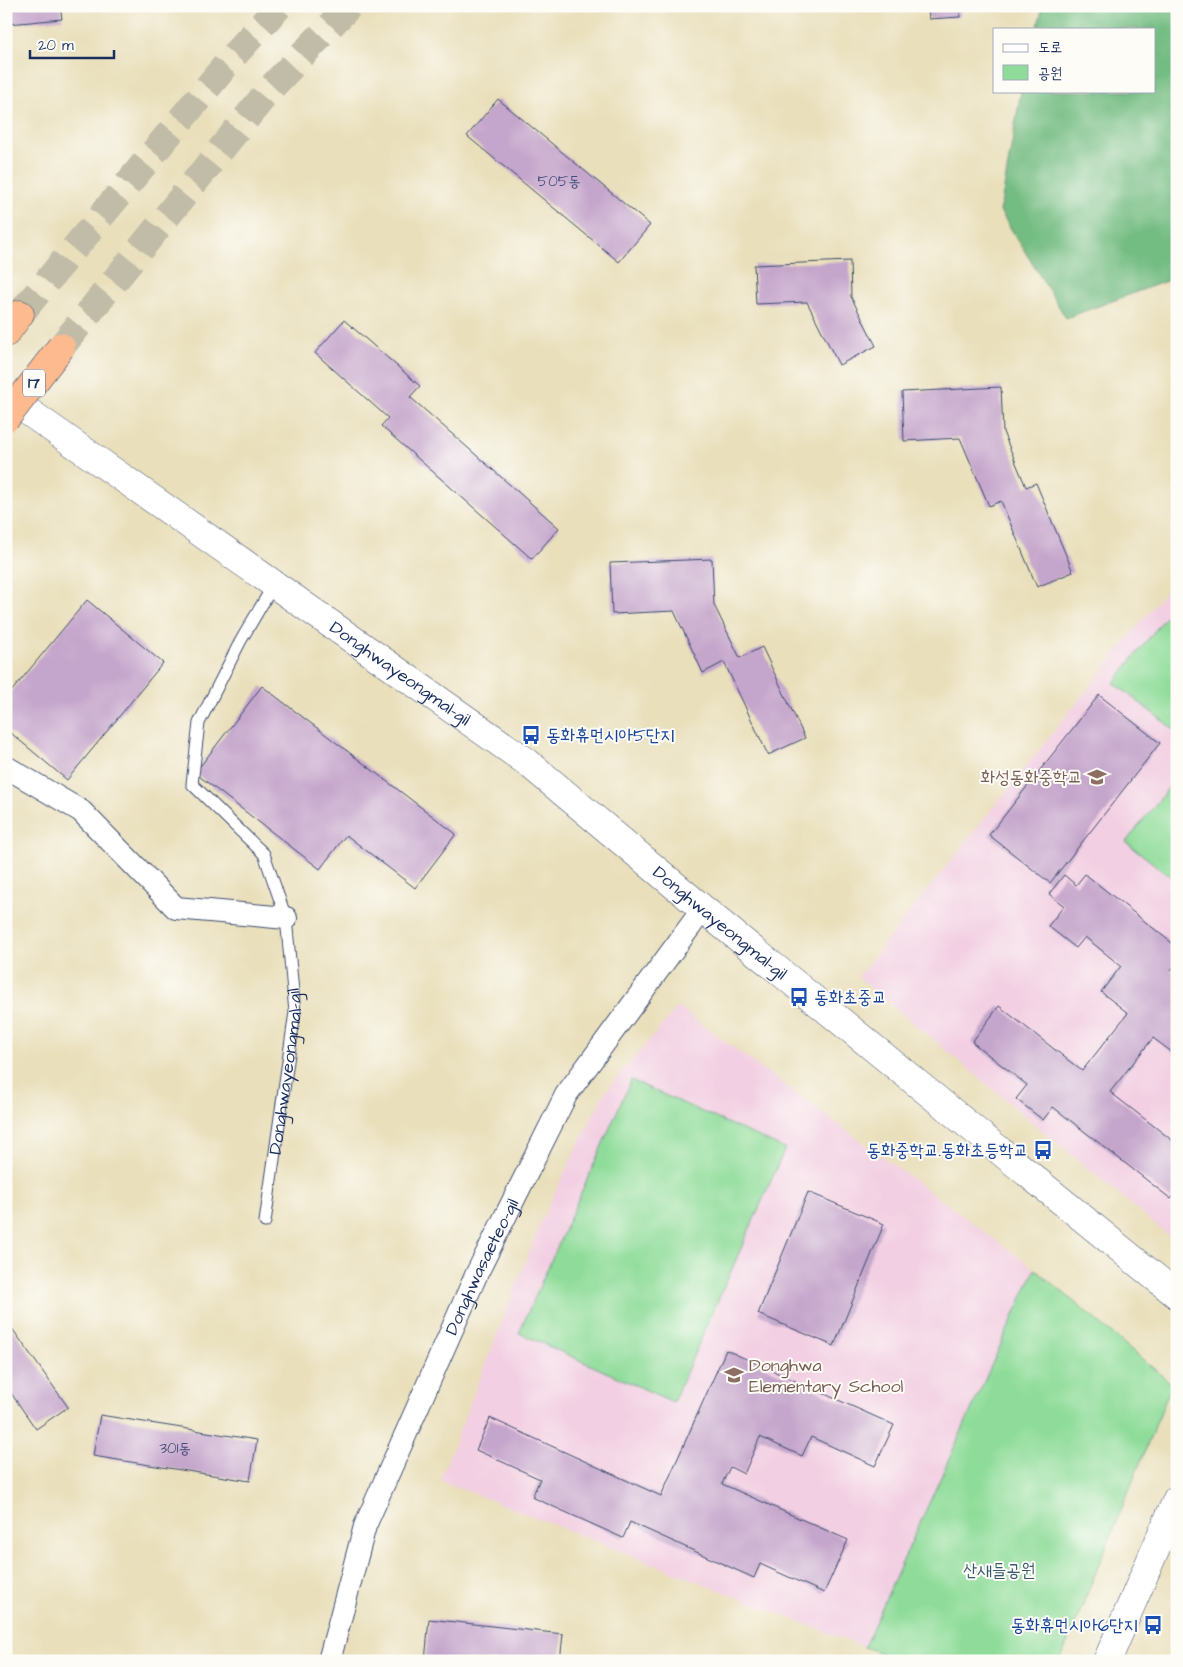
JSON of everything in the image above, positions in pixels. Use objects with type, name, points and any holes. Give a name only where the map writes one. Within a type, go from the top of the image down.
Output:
[{"type":"highway","name":"17","points":[[6,418],[61,347]]},
{"type":"street","name":"Donghwayeongmal-gil","points":[[6,396],[527,762],[703,909],[1177,1295]]},
{"type":"street","points":[[6,767],[81,811],[176,908],[286,918]]},
{"type":"street","name":"Donghwasaeteo-gil","points":[[329,1661],[365,1526],[477,1273],[566,1095],[703,909]]},
{"type":"street","points":[[1107,1661],[1177,1499]]},
{"type":"lane","name":"Donghwayeongmal-gil","points":[[266,1222],[295,1012],[286,918],[264,854],[192,784],[199,723],[240,642],[274,584]]},
{"type":"shaded area","name":"화성동화중학교","points":[[1177,577],[1177,1243],[858,977]]},
{"type":"shaded area","name":"Donghwa Elementary School","points":[[678,1007],[1035,1269],[864,1647],[440,1480],[542,1219],[604,1093]]},
{"type":"green space","points":[[1043,6],[1177,6],[1177,277],[1066,318],[1000,211],[1021,92],[1156,92],[1156,28],[1037,28]]},
{"type":"green space","points":[[1166,616],[1177,624],[1177,732],[1114,683]]},
{"type":"green space","points":[[1177,777],[1177,882],[1126,842]]},
{"type":"green space","points":[[631,1080],[785,1149],[673,1402],[519,1333]]},
{"type":"green space","name":"산새들공원","points":[[1035,1269],[1172,1384],[1060,1661],[903,1661],[864,1647]]},
{"type":"building","points":[[7,6],[60,6],[62,19],[9,24]]},
{"type":"building","points":[[928,6],[960,6],[960,17],[929,19]]},
{"type":"building","points":[[498,99],[650,225],[619,262],[467,136]]},
{"type":"building","points":[[850,261],[851,297],[876,346],[839,365],[807,302],[756,304],[754,265]]},
{"type":"building","points":[[344,320],[420,386],[410,397],[559,528],[532,559],[381,426],[388,418],[315,353]]},
{"type":"building","points":[[1001,387],[1003,432],[1026,487],[1036,483],[1073,572],[1037,587],[1001,501],[989,506],[960,438],[904,441],[902,392]]},
{"type":"building","points":[[712,559],[714,605],[740,658],[762,647],[805,738],[768,755],[724,662],[703,673],[674,611],[612,614],[610,563]]},
{"type":"building","points":[[87,600],[163,663],[67,780],[6,729],[6,698]]},
{"type":"building","points":[[262,686],[456,834],[415,888],[346,835],[320,869],[195,773]]},
{"type":"building","points":[[1099,695],[1160,743],[1050,883],[989,835]]},
{"type":"building","points":[[1085,874],[1177,947],[1177,963],[1171,970],[1177,975],[1177,1056],[1153,1038],[1110,1092],[1177,1144],[1177,1191],[1171,1199],[1053,1107],[1043,1120],[1016,1099],[1027,1085],[972,1042],[999,1006],[1082,1071],[1128,1013],[1101,992],[1121,966],[1085,937],[1076,948],[1048,926],[1064,906],[1049,894],[1064,875],[1076,885]]},
{"type":"building","points":[[808,1192],[884,1224],[834,1346],[758,1314]]},
{"type":"building","points":[[6,1320],[68,1407],[36,1429],[6,1386]]},
{"type":"building","points":[[726,1350],[894,1425],[875,1466],[811,1437],[802,1456],[760,1437],[744,1474],[730,1467],[722,1484],[848,1540],[824,1593],[760,1564],[754,1578],[630,1522],[623,1538],[532,1497],[540,1479],[476,1450],[490,1418],[661,1496]]},
{"type":"building","points":[[100,1415],[257,1440],[250,1481],[93,1456]]},
{"type":"building","points":[[429,1619],[563,1634],[560,1661],[425,1661]]},
{"type":"tunnel","points":[[20,314],[236,53],[279,6]]},
{"type":"tunnel","points":[[61,347],[269,90],[349,6]]},
{"type":"place","name":"동화휴먼시아5단지","points":[[531,735]]},
{"type":"place","name":"화성동화중학교","points":[[1097,777]]},
{"type":"place","name":"동화초중교","points":[[799,997]]},
{"type":"place","name":"동화중학교.동화초등학교","points":[[1043,1150]]},
{"type":"place","name":"Donghwa Elementary School","points":[[734,1375]]},
{"type":"place","name":"동화휴먼시아6단지","points":[[1153,1625]]}]
